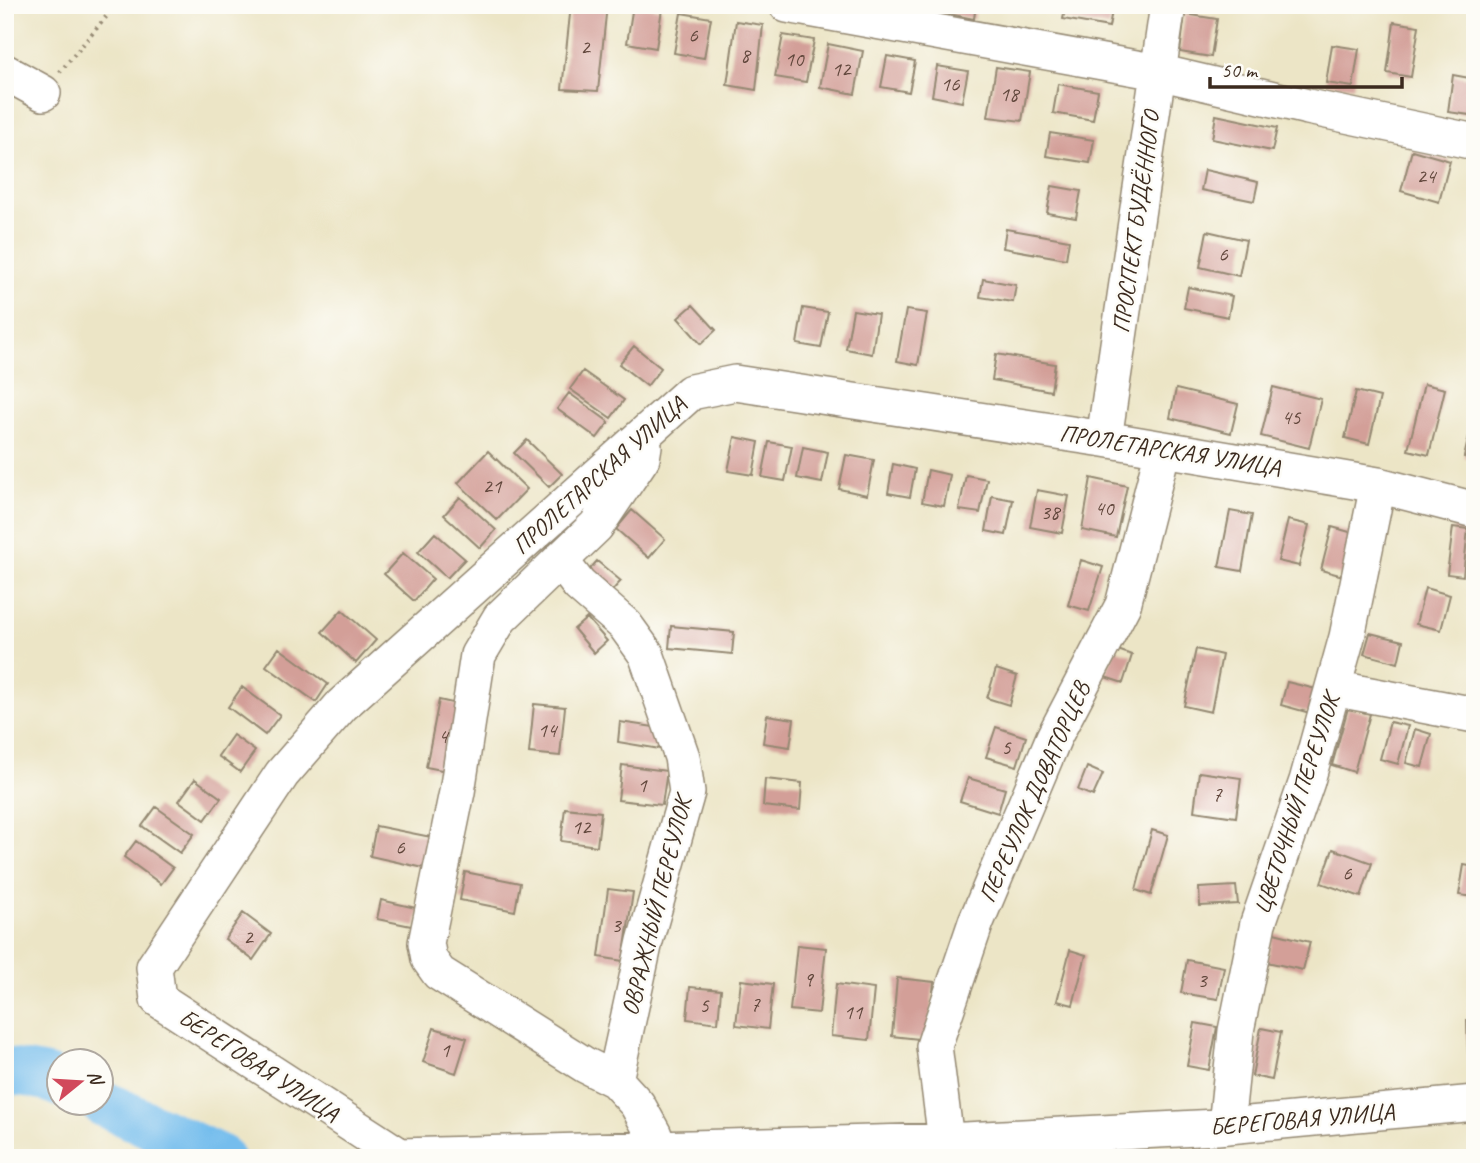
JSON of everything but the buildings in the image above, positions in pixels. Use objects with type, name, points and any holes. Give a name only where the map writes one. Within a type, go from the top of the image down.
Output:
[{"type":"street","points":[[787,5],[1158,72],[1475,142]]},
{"type":"street","name":"ПРОСПЕКТ БУДЁННОГО","points":[[1104,439],[1168,5]]},
{"type":"street","points":[[5,72],[43,93]]},
{"type":"street","name":"ПРОЛЕТАРСКАЯ УЛИЦА","points":[[154,967],[282,774],[341,705],[691,392],[735,383],[1104,439],[1378,485],[1475,510]]},
{"type":"street","points":[[647,432],[642,458],[596,526],[500,618],[478,655],[457,792],[426,943],[429,959],[439,973],[585,1065],[615,1080],[637,1104],[654,1135],[654,1149]]},
{"type":"street","name":"ПЕРЕУЛОК ДОВАТОРЦЕВ","points":[[946,1141],[934,1046],[976,922],[1044,762],[1123,605],[1163,449]]},
{"type":"street","name":"ЦВЕТОЧНЫЙ ПЕРЕУЛОК","points":[[1226,1126],[1236,1031],[1258,923],[1307,781],[1347,637],[1378,485]]},
{"type":"street","name":"ОВРАЖНЫЙ ПЕРЕУЛОК","points":[[560,560],[579,584],[625,625],[646,654],[682,757],[687,792],[645,941],[615,1080]]},
{"type":"street","points":[[1333,688],[1475,715]]},
{"type":"street","name":"БЕРЕГОВАЯ УЛИЦА","points":[[154,967],[158,999],[400,1156],[946,1141],[1226,1126],[1475,1103]]},
{"type":"path","points":[[43,93],[116,5]]},
{"type":"waterway","points":[[5,1070],[46,1078]]},
{"type":"waterway","points":[[116,1109],[221,1158]]}]
